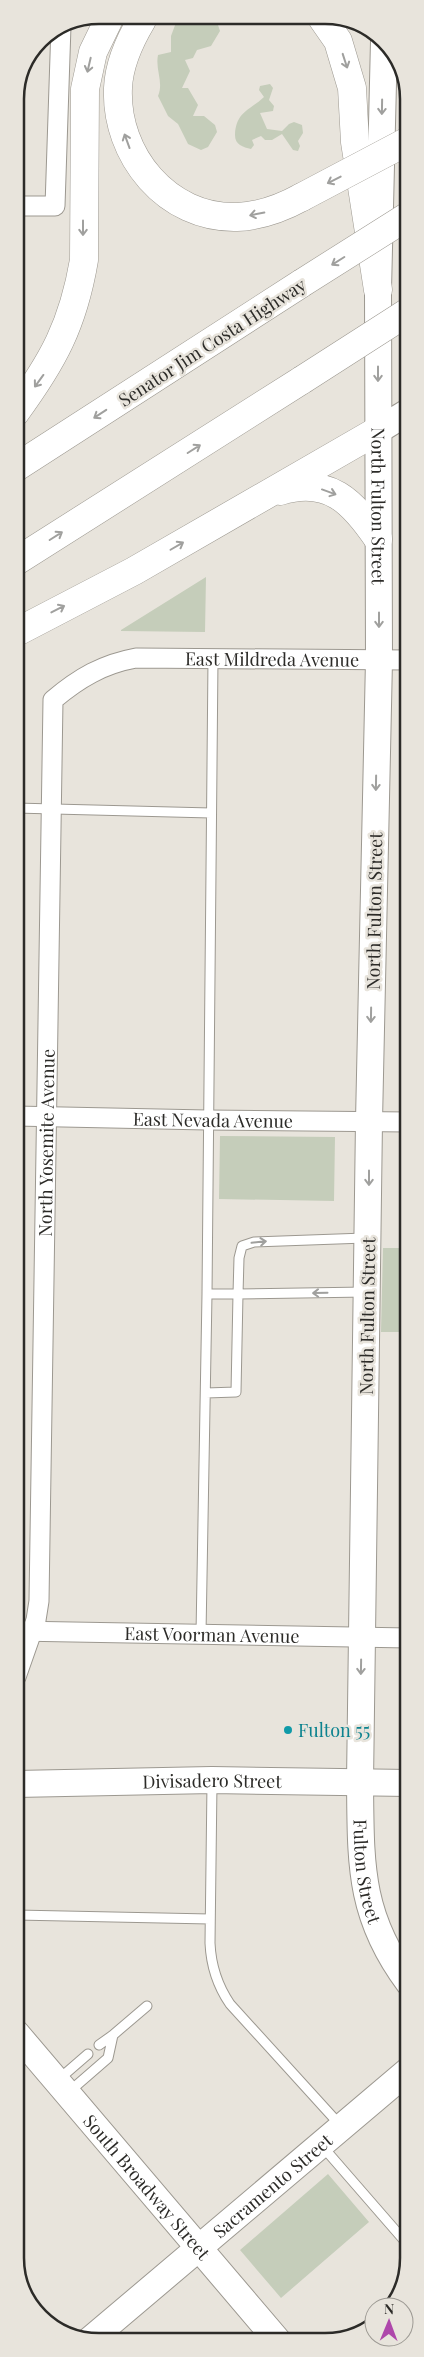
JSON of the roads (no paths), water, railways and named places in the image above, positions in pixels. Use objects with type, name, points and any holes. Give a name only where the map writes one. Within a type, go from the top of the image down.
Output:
[{"type":"highway","points":[[24,401],[46,370],[60,344],[81,279],[84,260],[85,88],[93,52],[107,24]]},
{"type":"highway","points":[[140,24],[131,39],[118,87],[119,113],[124,135],[131,153],[142,171],[176,201],[196,210],[218,216],[238,217],[259,214],[282,208],[400,145]]},
{"type":"highway","points":[[326,24],[338,41],[352,88],[355,142],[378,290]]},
{"type":"highway","name":"Senator Jim Costa Highway","points":[[24,462],[400,221]]},
{"type":"highway","points":[[24,556],[400,317]]},
{"type":"highway","points":[[24,628],[134,571],[378,431]]},
{"type":"highway","points":[[264,496],[284,490],[318,488],[344,497],[360,512],[378,539]]},
{"type":"main road","name":"North Fulton Street","points":[[360,1782],[369,1238],[369,1121],[379,660],[378,290],[384,52]]},
{"type":"main road","points":[[378,431],[400,417]]},
{"type":"main road","name":"Divisadero Street","points":[[24,1784],[212,1780],[400,1783]]},
{"type":"main road","name":"Fulton Street","points":[[360,1782],[362,1863],[366,1892],[374,1921],[400,1969]]},
{"type":"main road","name":"South Broadway Street","points":[[24,2042],[271,2333]]},
{"type":"main road","name":"Sacramento Street","points":[[98,2333],[400,2078]]},
{"type":"street","points":[[24,206],[54,206],[60,35]]},
{"type":"street","name":"East Mildreda Avenue","points":[[136,658],[400,660]]},
{"type":"street","name":"North Yosemite Avenue","points":[[24,1631],[39,1601],[53,700],[70,685],[112,662],[136,658]]},
{"type":"street","name":"East Nevada Avenue","points":[[24,1116],[400,1122]]},
{"type":"street","name":"East Voorman Avenue","points":[[24,1631],[400,1638]]},
{"type":"lane","points":[[201,1634],[206,1393],[207,1120],[213,658]]},
{"type":"lane","points":[[24,808],[211,813]]},
{"type":"lane","points":[[206,1393],[236,1392],[239,1258],[242,1246],[254,1242],[369,1238]]},
{"type":"lane","points":[[207,1294],[368,1292]]},
{"type":"lane","points":[[212,1780],[210,1919],[212,1964],[223,1994],[342,2127]]},
{"type":"lane","points":[[24,1915],[210,1919]]},
{"type":"lane","points":[[100,2045],[147,2006]]},
{"type":"lane","points":[[62,2087],[108,2058],[113,2036]]},
{"type":"lane","points":[[62,2087],[88,2054]]},
{"type":"lane","points":[[321,2145],[400,2236]]},
{"type":"place","name":"Fulton 55","points":[[288,1730]]}]
